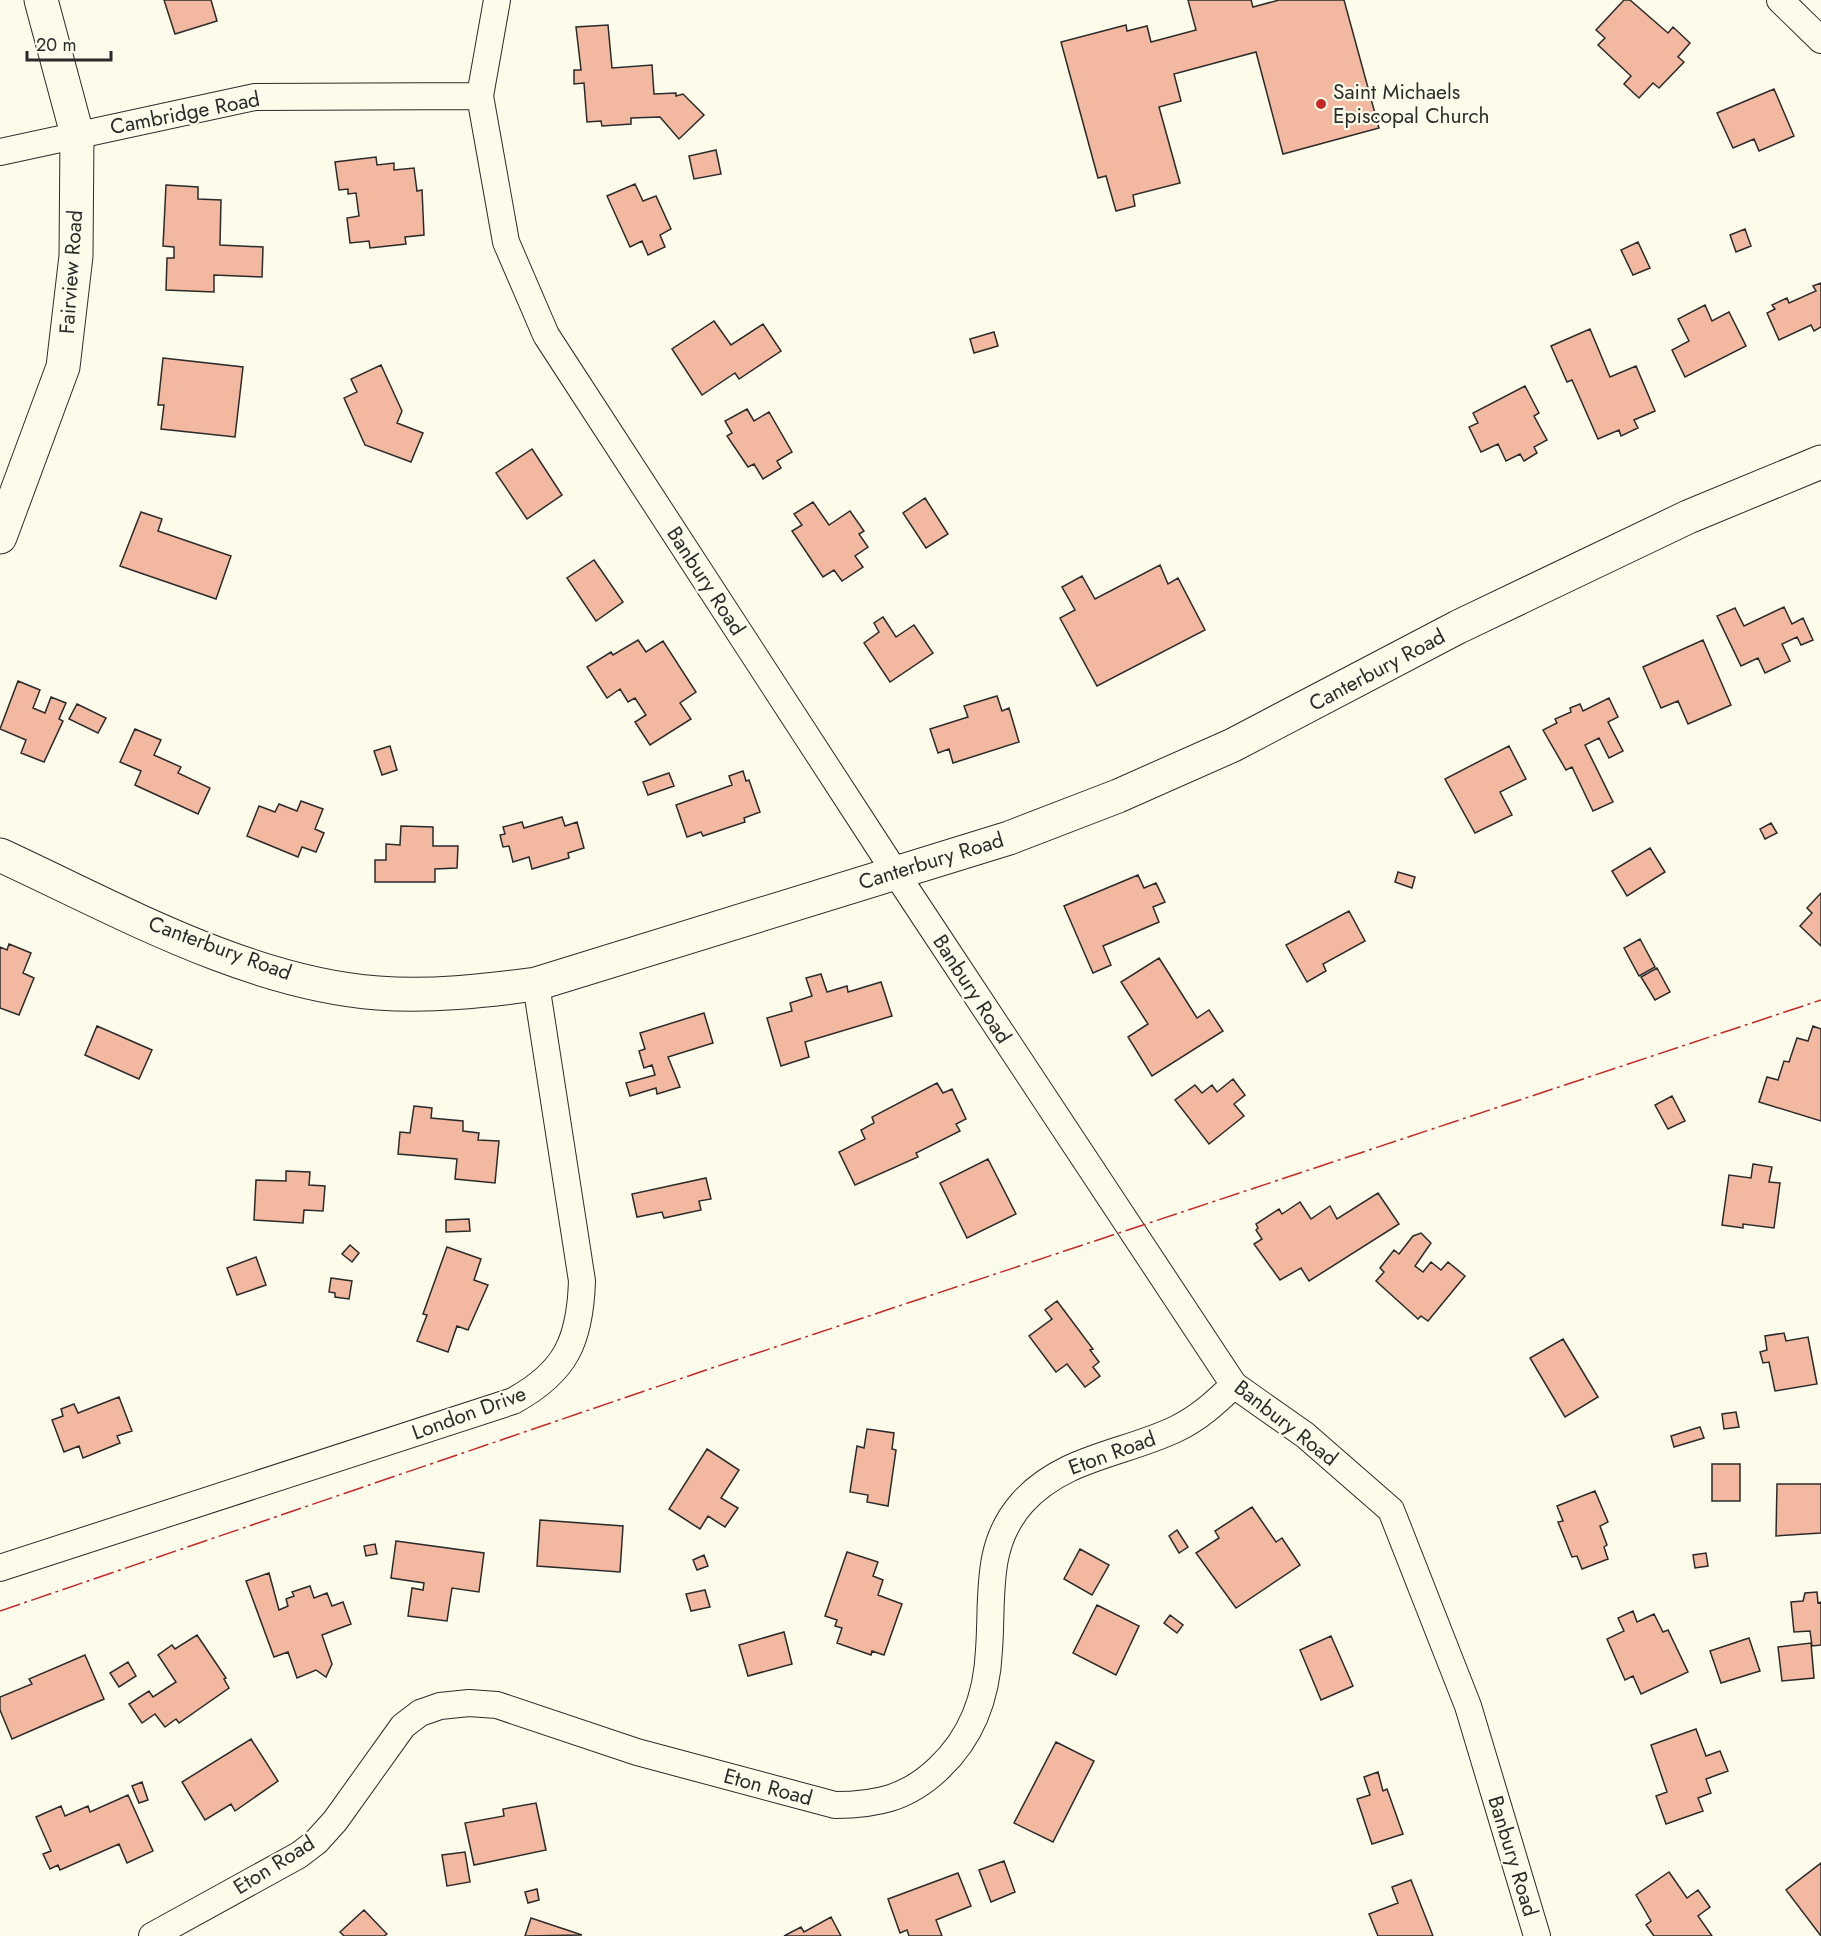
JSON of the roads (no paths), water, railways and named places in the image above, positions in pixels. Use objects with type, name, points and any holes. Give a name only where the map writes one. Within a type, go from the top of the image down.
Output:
[{"type":"street","name":"Fairview Road","points":[[0,537],[63,367],[76,256],[77,134],[41,0]]},
{"type":"street","name":"Banbury Road","points":[[497,0],[480,96],[506,242],[546,335],[895,872],[1234,1385],[1305,1435],[1391,1510],[1468,1706],[1537,1936]]},
{"type":"street","points":[[1780,0],[1821,40]]},
{"type":"street","name":"Cambridge Road","points":[[0,152],[255,97],[480,96]]},
{"type":"street","name":"Canterbury Road","points":[[0,855],[196,945],[247,963],[335,986],[376,993],[420,994],[479,992],[536,984],[1009,838],[1118,796],[1202,759],[1469,622],[1688,517],[1821,462]]},
{"type":"street","name":"London Drive","points":[[0,1568],[513,1401],[535,1389],[556,1371],[569,1354],[576,1330],[581,1306],[582,1281],[536,984]]},
{"type":"street","name":"Eton Road","points":[[152,1936],[298,1855],[316,1842],[335,1821],[403,1726],[420,1713],[440,1706],[469,1703],[497,1705],[637,1752],[835,1805],[868,1805],[896,1797],[925,1782],[946,1762],[965,1739],[977,1713],[985,1684],[989,1650],[989,1589],[995,1551],[1005,1526],[1022,1503],[1042,1484],[1063,1471],[1099,1455],[1176,1429],[1203,1414],[1234,1385]]},
{"type":"place","name":"Saint Michaels Episcopal Church","points":[[1321,104]]}]
